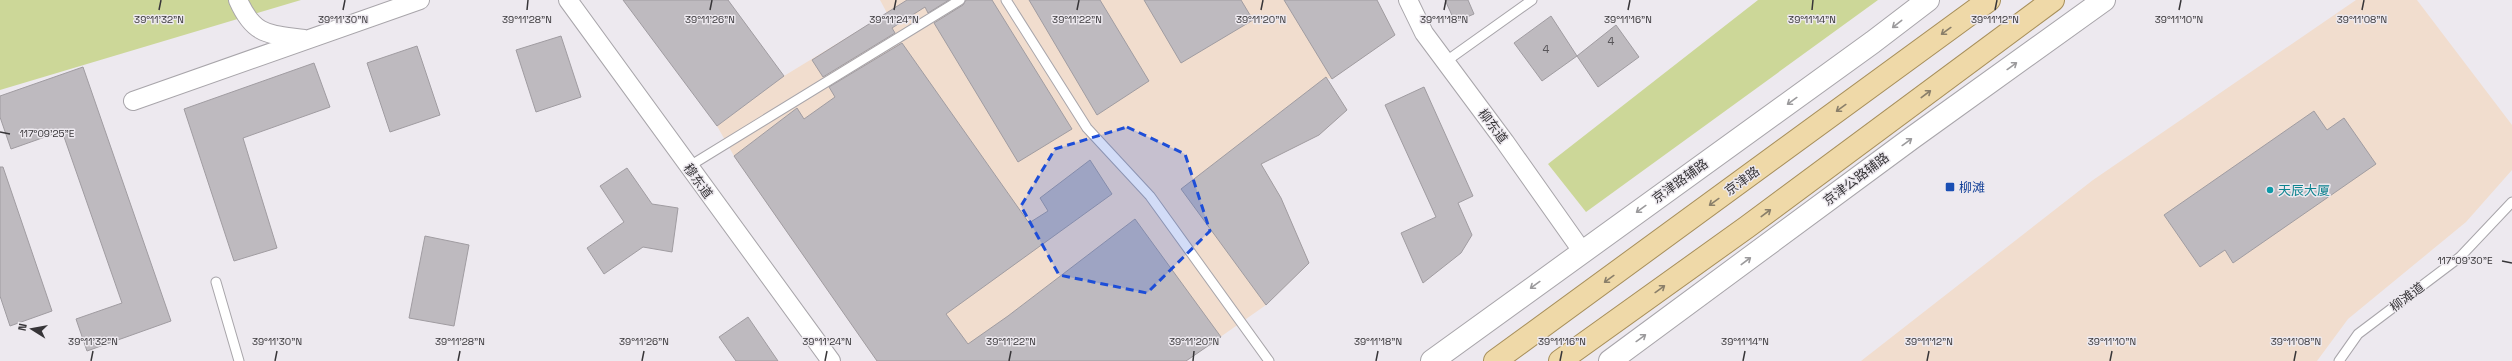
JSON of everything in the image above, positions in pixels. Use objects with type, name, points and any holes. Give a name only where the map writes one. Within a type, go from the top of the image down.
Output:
[{"type":"main road","name":"京津路","points":[[1495,361],[1989,0]]},
{"type":"main road","points":[[1560,361],[1747,227],[2053,0]]},
{"type":"street","points":[[238,0],[251,22],[260,31],[309,39]]},
{"type":"street","points":[[133,101],[420,0]]},
{"type":"street","name":"穆东道","points":[[568,0],[688,167],[831,361]]},
{"type":"street","name":"柳东道","points":[[1408,0],[1424,33],[1505,142],[1582,251]]},
{"type":"street","name":"京津路辅路","points":[[1432,361],[1582,251],[1873,42],[1928,0]]},
{"type":"street","name":"京津公路辅路","points":[[1610,361],[1905,143],[2104,0]]},
{"type":"lane","points":[[688,167],[960,0]]},
{"type":"lane","points":[[1006,0],[1088,128],[1150,196],[1269,361]]},
{"type":"lane","points":[[1445,62],[1532,0]]},
{"type":"lane","name":"柳滩道","points":[[2338,361],[2358,334],[2460,257],[2512,202]]},
{"type":"lane","points":[[216,282],[239,361]]},
{"type":"highlighted area","points":[[1127,127],[1185,154],[1210,231],[1147,293],[1059,275],[1021,206],[1055,149]]},
{"type":"shaded area","points":[[880,0],[1377,0],[1395,35],[1332,79],[1326,78],[1347,110],[1319,135],[1261,164],[1281,198],[1309,263],[1266,305],[1186,361],[877,361],[734,156],[717,126],[784,76],[887,13]]},
{"type":"shaded area","points":[[2356,0],[2417,0],[2512,125],[2512,170],[2466,222],[2348,319],[2317,361],[1861,361],[2093,180]]},
{"type":"green space","points":[[0,0],[301,0],[0,90]]},
{"type":"green space","points":[[1758,0],[1878,0],[1586,212],[1548,164]]},
{"type":"building","points":[[623,0],[728,0],[784,76],[717,126]]},
{"type":"building","points":[[907,0],[949,0],[928,13],[925,7],[892,28],[895,33],[823,77],[812,60]]},
{"type":"building","points":[[966,0],[992,0],[1072,129],[1018,162],[934,23],[963,5]]},
{"type":"building","points":[[1029,0],[1100,0],[1149,81],[1097,115]]},
{"type":"building","points":[[1144,0],[1241,0],[1253,20],[1181,63]]},
{"type":"building","points":[[1284,0],[1377,0],[1395,35],[1332,79]]},
{"type":"building","points":[[1445,0],[1468,0],[1474,14],[1455,22]]},
{"type":"building","points":[[1551,16],[1577,56],[1542,81],[1514,43]]},
{"type":"building","points":[[1616,25],[1639,57],[1598,87],[1577,56]]},
{"type":"building","points":[[561,36],[581,97],[536,112],[516,50]]},
{"type":"building","points":[[902,43],[1029,223],[1048,211],[1040,198],[1090,160],[1112,194],[946,314],[968,344],[1008,316],[1135,219],[1221,337],[1186,361],[877,361],[734,156],[797,108],[804,119],[835,97],[829,87]]},
{"type":"building","points":[[417,46],[440,115],[390,132],[367,63]]},
{"type":"building","points":[[314,63],[330,107],[243,138],[277,248],[234,261],[184,109]]},
{"type":"building","points":[[83,67],[171,321],[87,351],[76,319],[122,303],[62,131],[11,149],[0,117],[0,96]]},
{"type":"building","points":[[1326,77],[1347,110],[1319,135],[1261,164],[1281,198],[1309,263],[1266,305],[1181,189]]},
{"type":"building","points":[[1424,87],[1473,196],[1458,203],[1472,235],[1461,253],[1423,283],[1401,233],[1436,217],[1385,105]]},
{"type":"building","name":"天辰大厦","points":[[2314,111],[2327,130],[2344,118],[2376,164],[2233,263],[2225,250],[2200,267],[2164,215]]},
{"type":"building","points":[[0,167],[3,167],[52,311],[10,326],[0,296]]},
{"type":"building","points":[[627,168],[652,204],[678,208],[672,252],[643,247],[604,274],[587,248],[624,222],[600,186]]},
{"type":"building","points":[[425,236],[469,245],[454,326],[409,318]]},
{"type":"building","points":[[748,317],[778,361],[736,361],[719,337]]},
{"type":"place","name":"柳滩","points":[[1950,187]]},
{"type":"place","name":"天辰大厦","points":[[2270,190]]}]
